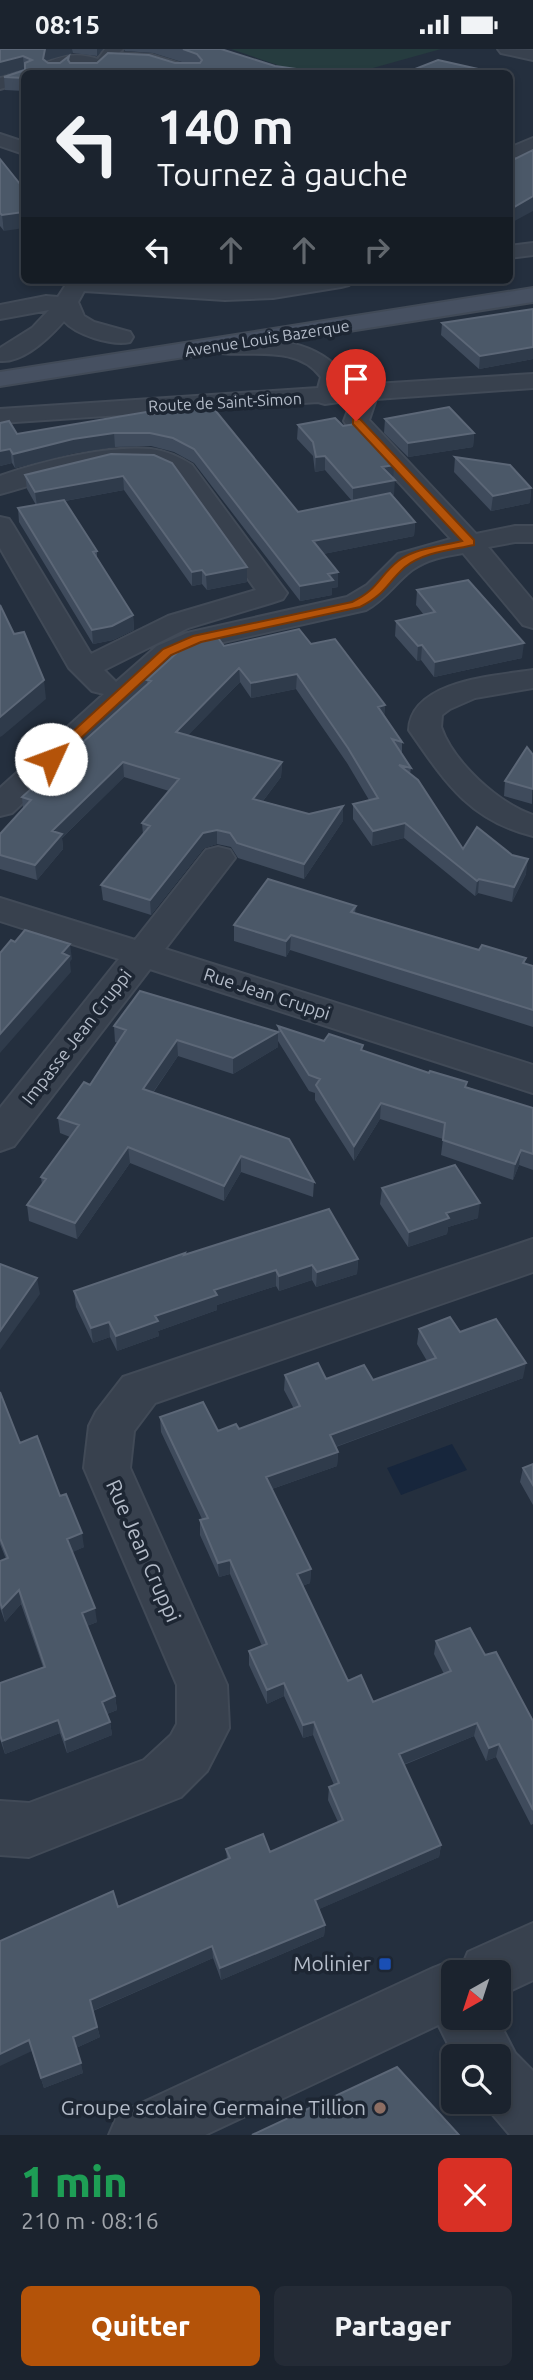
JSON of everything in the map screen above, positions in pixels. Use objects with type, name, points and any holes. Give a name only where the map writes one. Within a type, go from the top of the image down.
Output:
[{"type":"main road","points":[[513,278],[533,275]]},
{"type":"main road","name":"Avenue Louis Bazerque","points":[[237,320],[477,284]]},
{"type":"main road","name":"Avenue Louis Bazerque","points":[[0,379],[533,295]]},
{"type":"main road","points":[[2,356],[158,331]]},
{"type":"street","points":[[507,49],[533,55]]},
{"type":"street","points":[[54,70],[54,66],[65,61],[152,59],[183,70]]},
{"type":"street","points":[[0,84],[21,78]]},
{"type":"street","points":[[0,139],[21,147]]},
{"type":"street","points":[[513,154],[533,144]]},
{"type":"street","points":[[513,252],[533,249]]},
{"type":"street","points":[[0,312],[47,303],[75,289],[225,293],[272,291],[316,284]]},
{"type":"street","points":[[75,289],[74,320],[86,327],[122,337]]},
{"type":"street","points":[[2,356],[36,338],[75,289]]},
{"type":"street","points":[[214,345],[260,346],[322,362],[333,377],[325,397]]},
{"type":"street","name":"Route de Saint-Simon","points":[[0,416],[325,397],[533,381]]},
{"type":"street","points":[[359,393],[365,400],[356,421],[470,543],[533,619]]},
{"type":"street","points":[[0,486],[23,476],[132,457],[153,457],[183,470],[272,593],[242,605],[179,622],[115,656],[84,667]]},
{"type":"street","points":[[0,525],[84,667],[99,682],[119,695]]},
{"type":"street","points":[[0,806],[167,652],[197,639],[356,604],[375,595],[402,563],[422,554],[515,534],[533,534]]},
{"type":"street","points":[[533,679],[450,696],[432,707],[425,718],[425,730],[474,796],[492,810],[533,826]]},
{"type":"street","name":"Impasse Jean Cruppi","points":[[0,1136],[218,858]]},
{"type":"street","name":"Rue Jean Cruppi","points":[[0,909],[148,946],[533,1079]]},
{"type":"street","name":"Rue Jean Cruppi","points":[[0,1828],[29,1830],[162,1779],[189,1753],[203,1728],[202,1685],[107,1468],[112,1426],[139,1390],[533,1255]]},
{"type":"street","points":[[511,1964],[533,1951]]},
{"type":"street","points":[[139,2135],[441,2003]]},
{"type":"street","points":[[511,2091],[533,2116]]},
{"type":"green space","points":[[231,49],[441,49],[366,70],[292,70]]},
{"type":"water","points":[[452,1444],[467,1470],[401,1495],[387,1468]]},
{"type":"building","points":[[0,49],[45,49],[43,59],[48,63],[60,63],[69,56],[70,63],[97,63],[108,53],[149,55],[175,63],[200,63],[202,60],[197,54],[183,49],[221,49],[275,66],[304,70],[25,70],[25,63],[32,60],[23,56],[0,62]]},
{"type":"building","points":[[438,60],[483,70],[413,70]]},
{"type":"building","points":[[21,71],[21,78],[4,77]]},
{"type":"building","points":[[533,150],[533,196],[513,208],[513,156],[515,159]]},
{"type":"building","points":[[0,159],[21,185],[21,212],[0,213]]},
{"type":"building","points":[[533,309],[533,347],[480,356],[442,323]]},
{"type":"building","points":[[210,404],[298,512],[390,493],[415,522],[313,541],[338,572],[328,574],[333,580],[300,586],[194,449],[173,438],[150,433],[114,433],[73,439],[13,454],[10,449],[0,451],[0,423],[9,421],[17,434]]},
{"type":"building","points":[[449,407],[474,433],[408,443],[385,419]]},
{"type":"building","points":[[335,418],[343,426],[355,424],[394,465],[382,467],[395,480],[353,488],[325,456],[316,457],[313,442],[298,425]]},
{"type":"building","points":[[111,454],[154,455],[172,463],[247,567],[206,575],[202,570],[192,572],[123,476],[35,492],[25,475]]},
{"type":"building","points":[[455,457],[510,465],[531,488],[493,496]]},
{"type":"building","points":[[64,500],[133,615],[112,626],[92,630],[18,508]]},
{"type":"building","points":[[468,580],[524,643],[435,662],[422,645],[418,646],[396,621],[435,612],[417,590]]},
{"type":"building","points":[[0,605],[14,634],[24,632],[44,680],[0,717]]},
{"type":"building","points":[[299,629],[311,644],[335,639],[385,705],[378,707],[402,742],[392,739],[411,768],[399,765],[418,780],[463,849],[477,827],[512,855],[528,859],[514,887],[479,879],[477,881],[405,823],[373,831],[353,804],[378,798],[348,748],[297,674],[251,683],[239,668],[176,732],[282,762],[253,799],[309,814],[343,806],[304,864],[237,843],[230,833],[217,830],[203,833],[150,900],[101,885],[150,826],[142,823],[179,779],[123,762],[52,831],[62,834],[35,865],[0,855],[0,834],[31,800],[22,797],[151,681],[147,680],[191,640],[216,635],[224,646]]},
{"type":"building","points":[[527,747],[533,755],[533,789],[505,781]]},
{"type":"building","points":[[268,879],[356,906],[351,912],[479,950],[482,945],[526,958],[523,963],[533,966],[533,1010],[291,935],[286,941],[234,925]]},
{"type":"building","points":[[25,930],[70,944],[62,953],[69,956],[0,1034],[0,953],[11,940],[15,942]]},
{"type":"building","points":[[140,991],[278,1032],[233,1058],[177,1040],[143,1089],[289,1139],[314,1182],[241,1156],[224,1186],[128,1147],[75,1223],[27,1205],[46,1179],[41,1177],[79,1125],[58,1118],[84,1082],[90,1085],[126,1030],[114,1026]]},
{"type":"building","points":[[278,1026],[324,1041],[329,1034],[363,1045],[361,1050],[429,1073],[430,1071],[467,1082],[465,1087],[533,1108],[533,1154],[521,1150],[515,1164],[443,1140],[445,1123],[381,1103],[354,1146],[316,1085],[320,1079],[309,1075]]},
{"type":"building","points":[[455,1165],[480,1203],[446,1213],[449,1218],[409,1232],[382,1188]]},
{"type":"building","points":[[329,1209],[358,1259],[317,1272],[312,1265],[279,1276],[276,1270],[214,1290],[217,1295],[155,1316],[158,1321],[116,1336],[109,1322],[91,1328],[74,1291],[185,1253],[184,1255]]},
{"type":"building","points":[[0,1264],[37,1278],[0,1331]]},
{"type":"building","points":[[450,1317],[460,1332],[496,1319],[526,1363],[330,1435],[338,1452],[266,1477],[311,1569],[297,1574],[348,1681],[361,1675],[373,1702],[451,1671],[436,1641],[470,1628],[485,1655],[496,1652],[533,1721],[533,1810],[499,1744],[489,1748],[477,1723],[399,1754],[441,1845],[315,1900],[325,1925],[220,1968],[212,1946],[90,2000],[97,2027],[73,2037],[81,2063],[41,2078],[29,2040],[0,2054],[0,1941],[113,1891],[118,1907],[230,1858],[226,1849],[263,1834],[270,1852],[343,1820],[329,1787],[339,1783],[314,1722],[303,1725],[284,1683],[267,1690],[249,1651],[267,1644],[230,1560],[218,1563],[200,1520],[208,1518],[160,1417],[203,1402],[218,1431],[236,1424],[239,1429],[300,1406],[285,1375],[318,1363],[326,1379],[364,1365],[373,1380],[436,1358],[419,1329]]},
{"type":"building","points":[[0,1392],[20,1443],[37,1436],[60,1496],[66,1494],[82,1533],[67,1539],[95,1608],[82,1613],[115,1696],[102,1702],[110,1722],[65,1740],[58,1720],[2,1741],[0,1735],[0,1683],[45,1667],[19,1590],[2,1608],[0,1602],[0,1561],[8,1558],[0,1538]]},
{"type":"building","points":[[533,1464],[533,1485],[523,1468]]},
{"type":"building","name":"Groupe scolaire Germaine Tillion","points":[[397,2067],[459,2135],[252,2135]]},
{"type":"place","name":"Molinier","points":[[385,1964]]},
{"type":"place","name":"Groupe scolaire Germaine Tillion","points":[[380,2108]]},
{"type":"route","points":[[51,759],[167,652],[197,639],[335,611],[356,604],[375,595],[402,563],[422,554],[470,543],[356,421]]}]
